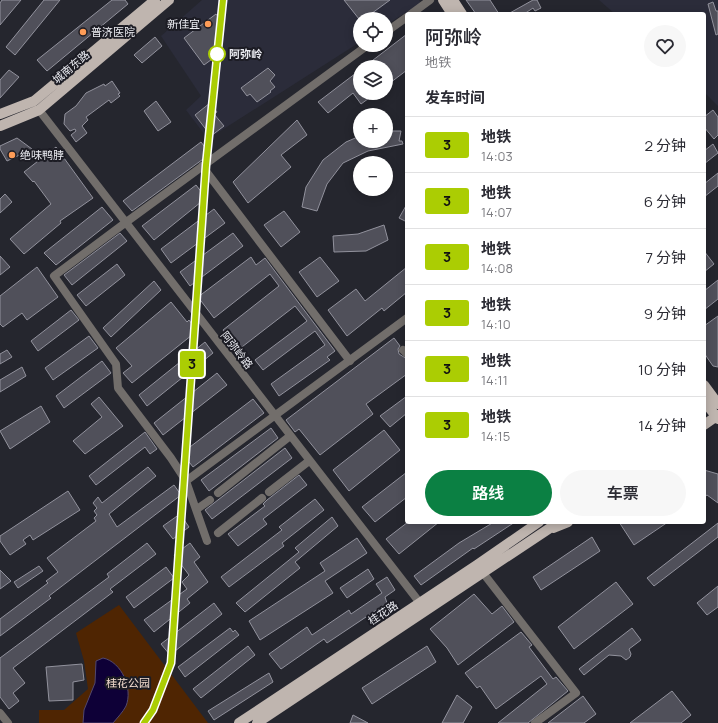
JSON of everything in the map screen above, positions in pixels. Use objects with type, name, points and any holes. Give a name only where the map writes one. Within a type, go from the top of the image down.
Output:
[{"type":"main road","name":"城南东路","points":[[0,114],[34,102],[155,0]]},
{"type":"main road","name":"城南东路","points":[[0,126],[39,110],[169,0]]},
{"type":"main road","points":[[442,0],[451,12]]},
{"type":"main road","points":[[453,0],[461,12]]},
{"type":"main road","points":[[706,390],[718,419]]},
{"type":"main road","points":[[706,424],[718,415]]},
{"type":"main road","points":[[706,431],[718,422]]},
{"type":"main road","name":"桂花路","points":[[257,723],[480,569],[536,524]]},
{"type":"main road","points":[[546,530],[556,524]]},
{"type":"main road","points":[[546,530],[562,524]]},
{"type":"main road","name":"桂花路","points":[[239,723],[420,603],[546,530]]},
{"type":"street","points":[[414,12],[430,0]]},
{"type":"street","points":[[393,27],[405,18]]},
{"type":"street","points":[[207,541],[186,481],[171,458],[118,388],[116,364],[54,276],[358,52]]},
{"type":"street","name":"阿弥岭路","points":[[39,110],[420,603]]},
{"type":"street","points":[[202,166],[350,361]]},
{"type":"street","points":[[186,481],[405,320]]},
{"type":"street","points":[[218,493],[290,436]]},
{"type":"street","points":[[269,492],[309,460]]},
{"type":"street","points":[[218,533],[262,498]]},
{"type":"street","points":[[197,510],[210,500]]},
{"type":"street","points":[[480,569],[576,693],[535,723]]},
{"type":"street","points":[[0,714],[8,723]]},
{"type":"shaded area","points":[[202,0],[419,0],[421,3],[393,21],[393,12],[353,12],[353,46],[208,139],[186,110],[201,96],[161,36]]},
{"type":"shaded area","points":[[599,0],[718,0],[718,106],[706,94],[706,12],[613,12]]},
{"type":"shaded area","points":[[103,658],[116,665],[124,677],[128,692],[126,706],[113,723],[83,723],[84,710],[95,683],[96,661]]},
{"type":"green space","name":"桂花公园","points":[[119,605],[208,723],[39,723],[39,710],[64,710],[88,689],[84,661],[76,633]]},
{"type":"building","points":[[2,0],[21,0],[0,25],[0,3]]},
{"type":"building","points":[[44,0],[60,0],[15,55],[6,47]]},
{"type":"building","name":"普济医院","points":[[112,0],[125,0],[128,4],[47,71],[37,60]]},
{"type":"building","points":[[344,0],[390,0],[374,12],[353,12]]},
{"type":"building","points":[[466,0],[490,0],[498,12],[475,12]]},
{"type":"building","points":[[533,0],[537,0],[541,8],[535,11],[533,8],[527,12],[512,12]]},
{"type":"building","points":[[713,2],[716,11],[718,11],[718,34],[716,35],[708,4]]},
{"type":"building","points":[[216,14],[222,22],[219,54],[204,65],[184,38]]},
{"type":"building","points":[[405,36],[405,72],[393,81],[393,60],[373,60],[384,52],[393,52],[393,45]]},
{"type":"building","points":[[155,37],[162,46],[142,63],[134,55]]},
{"type":"building","points":[[268,68],[275,75],[270,81],[275,87],[270,91],[271,92],[257,102],[250,94],[247,96],[241,88]]},
{"type":"building","points":[[9,70],[19,77],[0,98],[0,80]]},
{"type":"building","points":[[353,75],[353,93],[328,113],[318,102]]},
{"type":"building","points":[[112,81],[120,93],[118,94],[120,96],[111,103],[109,100],[86,117],[88,120],[82,126],[87,133],[76,142],[71,135],[76,131],[75,129],[70,131],[64,124],[65,114],[76,106],[86,93],[104,84],[105,86]]},
{"type":"building","points":[[358,100],[366,100],[361,104]]},
{"type":"building","points":[[156,101],[171,122],[158,131],[144,111]]},
{"type":"building","points":[[210,103],[217,112],[214,114],[224,126],[211,136],[195,115]]},
{"type":"building","points":[[713,110],[718,117],[718,135],[714,139],[706,129],[706,115]]},
{"type":"building","points":[[297,120],[307,135],[281,155],[291,167],[248,203],[233,182]]},
{"type":"building","points":[[393,131],[401,131],[399,141],[402,141],[403,144],[393,146]]},
{"type":"building","name":"绝味鸭脖","points":[[17,138],[32,149],[7,161],[0,149],[0,146]]},
{"type":"building","points":[[353,139],[353,148],[383,148],[353,156],[353,158],[343,163],[327,184],[317,211],[302,207],[306,187],[323,160],[346,142]]},
{"type":"building","points":[[201,142],[210,154],[132,211],[123,201]]},
{"type":"building","points":[[713,144],[718,153],[706,162],[706,149]]},
{"type":"building","points":[[56,147],[93,198],[60,221],[61,223],[24,254],[10,239],[51,204],[34,181],[33,182],[24,172]]},
{"type":"building","points":[[718,173],[718,186],[706,195],[706,182]]},
{"type":"building","points":[[196,185],[206,198],[154,240],[142,226]]},
{"type":"building","points":[[5,194],[12,202],[0,213],[0,199]]},
{"type":"building","points":[[102,207],[113,220],[56,265],[44,253]]},
{"type":"building","points":[[405,208],[405,221],[399,218]]},
{"type":"building","points":[[214,209],[225,223],[171,263],[161,249]]},
{"type":"building","points":[[284,211],[300,232],[281,247],[264,225]]},
{"type":"building","points":[[384,225],[388,240],[366,251],[334,252],[333,236],[358,234]]},
{"type":"building","points":[[120,233],[127,241],[72,285],[64,275]]},
{"type":"building","points":[[233,233],[243,246],[190,286],[180,272]]},
{"type":"building","points":[[706,254],[714,264],[706,270]]},
{"type":"building","points":[[0,256],[10,267],[0,275]]},
{"type":"building","points":[[251,257],[256,265],[265,258],[335,351],[327,357],[330,360],[279,396],[271,384],[325,345],[315,331],[263,370],[255,360],[307,321],[295,306],[238,350],[223,330],[279,286],[270,274],[214,318],[198,297]]},
{"type":"building","points":[[320,257],[339,281],[317,297],[299,272]]},
{"type":"building","points":[[117,264],[125,275],[86,306],[77,295]]},
{"type":"building","points":[[37,267],[58,297],[27,320],[22,313],[3,327],[0,324],[0,296]]},
{"type":"building","points":[[405,269],[405,294],[384,311],[382,308],[347,336],[328,310],[356,289],[365,301]]},
{"type":"building","points":[[718,280],[718,299],[706,308],[706,289]]},
{"type":"building","points":[[154,281],[161,290],[111,337],[103,328]]},
{"type":"building","points":[[171,302],[187,322],[189,320],[197,331],[132,383],[123,373],[132,366],[116,348]]},
{"type":"building","points":[[71,310],[79,320],[38,351],[31,341]]},
{"type":"building","points":[[718,316],[718,367],[713,366],[706,356],[706,325]]},
{"type":"building","points":[[89,336],[98,348],[53,380],[45,368]]},
{"type":"building","points":[[394,338],[400,346],[398,349],[399,354],[405,358],[405,375],[366,404],[373,414],[320,455],[299,429],[295,432],[286,420]]},
{"type":"building","points":[[205,342],[213,353],[147,406],[139,395]]},
{"type":"building","points":[[7,350],[12,357],[0,364],[0,354]]},
{"type":"building","points":[[102,361],[111,373],[64,408],[56,396]]},
{"type":"building","points":[[22,367],[26,376],[0,392],[0,380]]},
{"type":"building","points":[[217,373],[227,385],[163,435],[154,423]]},
{"type":"building","points":[[99,397],[123,426],[85,454],[73,441],[102,417],[91,404]]},
{"type":"building","points":[[405,397],[405,415],[390,427],[380,416]]},
{"type":"building","points":[[253,399],[264,413],[193,467],[182,453]]},
{"type":"building","points":[[41,406],[50,422],[10,449],[0,431]]},
{"type":"building","points":[[271,428],[278,438],[209,491],[201,480]]},
{"type":"building","points":[[384,430],[400,450],[349,491],[333,470]]},
{"type":"building","points":[[145,432],[157,449],[150,454],[145,447],[96,485],[89,476]]},
{"type":"building","points":[[285,448],[292,458],[212,519],[205,510]]},
{"type":"building","points":[[148,467],[156,476],[109,514],[117,527],[174,485],[181,495],[49,596],[51,598],[0,636],[0,619],[48,583],[46,581],[58,572],[47,558],[96,521],[94,518],[97,515],[94,511],[97,508],[93,503],[98,497],[102,503]]},
{"type":"building","points":[[706,471],[718,474],[718,503],[706,496]]},
{"type":"building","points":[[405,474],[405,499],[375,522],[362,507]]},
{"type":"building","points":[[299,475],[307,485],[263,519],[267,524],[238,546],[228,534],[265,506],[263,504],[267,500]]},
{"type":"building","points":[[68,491],[80,510],[33,540],[30,535],[23,540],[26,544],[10,555],[0,541],[0,536]]},
{"type":"building","points":[[315,499],[324,510],[282,543],[284,546],[229,587],[221,577],[282,530],[279,527]]},
{"type":"building","points":[[180,514],[189,527],[173,539],[163,526]]},
{"type":"building","points":[[332,517],[338,526],[295,562],[300,568],[245,612],[236,603],[299,552],[295,548]]},
{"type":"building","points":[[718,523],[718,537],[654,586],[647,578]]},
{"type":"building","points":[[405,524],[436,524],[399,554],[386,539]]},
{"type":"building","points":[[491,524],[512,524],[474,549],[473,548],[421,585],[414,576],[459,543]]},
{"type":"building","points":[[620,524],[665,524],[634,545]]},
{"type":"building","points":[[592,537],[600,551],[541,590],[533,577]]},
{"type":"building","points":[[357,538],[367,553],[325,581],[333,593],[260,640],[249,621],[325,571],[320,563]]},
{"type":"building","points":[[147,543],[156,554],[110,589],[113,592],[13,668],[25,683],[13,693],[19,701],[9,709],[0,697],[0,658],[109,577],[107,574]]},
{"type":"building","points":[[190,543],[200,557],[194,562],[208,582],[187,599],[190,603],[154,632],[144,620],[187,589],[182,582],[189,575],[174,555]]},
{"type":"building","points":[[39,566],[43,571],[18,588],[14,582]]},
{"type":"building","points":[[166,567],[174,578],[134,608],[126,597]]},
{"type":"building","points":[[368,569],[374,579],[347,598],[340,588]]},
{"type":"building","points":[[0,570],[11,581],[0,589]]},
{"type":"building","points":[[387,577],[395,590],[385,597],[387,603],[327,643],[324,639],[281,669],[269,654],[307,627],[312,635],[349,610],[351,614],[382,593],[376,584]]},
{"type":"building","points":[[616,582],[633,604],[574,649],[558,627]]},
{"type":"building","points":[[718,586],[718,607],[707,615],[697,603]]},
{"type":"building","points":[[474,594],[492,614],[502,606],[514,622],[458,665],[447,648],[430,629]]},
{"type":"building","points":[[214,603],[222,614],[170,655],[161,644]]},
{"type":"building","points":[[230,628],[233,632],[235,630],[239,635],[185,677],[178,667]]},
{"type":"building","points":[[632,628],[641,640],[629,649],[631,654],[630,657],[626,660],[621,656],[609,655],[584,675],[579,669]]},
{"type":"building","points":[[521,632],[532,645],[529,647],[553,679],[556,677],[568,691],[528,723],[498,723],[547,684],[541,676],[496,709],[480,686],[477,688],[465,673]]},
{"type":"building","points":[[248,646],[255,655],[201,698],[193,689]]},
{"type":"building","points":[[427,646],[436,662],[372,704],[362,688]]},
{"type":"building","points":[[82,664],[84,680],[73,682],[73,700],[49,701],[46,667]]},
{"type":"building","points":[[269,673],[273,682],[214,720],[208,711]]},
{"type":"building","points":[[672,691],[691,715],[681,723],[630,723]]},
{"type":"building","points":[[457,695],[472,707],[463,723],[442,723]]},
{"type":"building","points":[[583,696],[596,714],[584,723],[548,723]]},
{"type":"building","points":[[353,715],[368,723],[350,723]]},
{"type":"metro line","name":"3","points":[[144,723],[153,710],[171,663],[206,165],[223,0]]},
{"type":"place","name":"新佳宜","points":[[208,24]]},
{"type":"place","name":"普济医院","points":[[83,32]]},
{"type":"place","name":"阿弥岭","points":[[217,54]]},
{"type":"place","name":"绝味鸭脖","points":[[12,155]]}]
